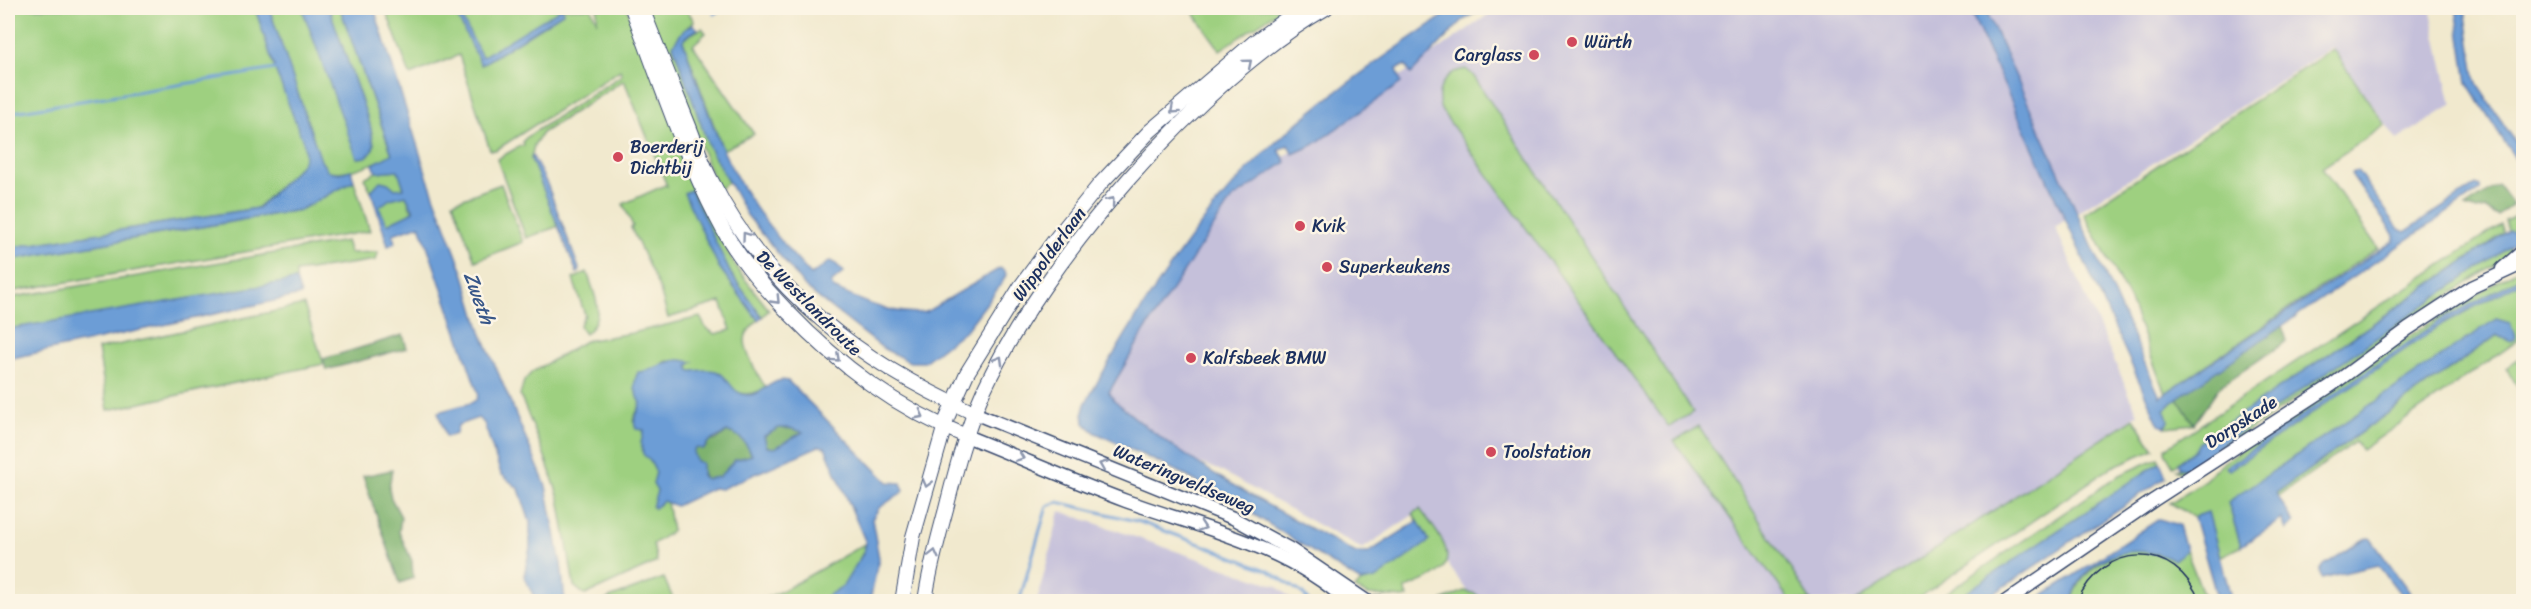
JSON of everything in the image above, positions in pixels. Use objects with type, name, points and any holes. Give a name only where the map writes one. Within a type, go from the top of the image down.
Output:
[{"type":"main road","name":"De Westlandroute","points":[[632,8],[703,188],[743,262],[774,297],[847,368],[897,402],[943,427],[966,436]]},
{"type":"main road","name":"De Westlandroute","points":[[642,8],[711,180],[739,226],[775,274],[796,299],[840,337],[887,369],[974,413]]},
{"type":"main road","name":"Wippolderlaan","points":[[902,602],[913,537],[943,427],[973,364],[1036,264],[1119,163],[1181,103],[1253,43],[1301,8]]},
{"type":"main road","name":"Wippolderlaan","points":[[924,602],[932,562],[966,436],[994,370],[1017,331],[1074,247],[1109,203],[1177,129],[1228,80],[1275,42],[1326,8]]},
{"type":"main road","name":"Dorpskade","points":[[2497,274],[2523,250]]},
{"type":"main road","name":"Dorpskade","points":[[2005,602],[2154,500],[2332,385],[2408,329],[2497,274],[2523,263]]},
{"type":"main road","name":"Wateringveldseweg","points":[[974,413],[1233,518],[1290,549],[1369,602]]},
{"type":"main road","name":"Wateringveldseweg","points":[[966,436],[1125,500],[1256,545],[1298,565],[1348,602]]},
{"type":"main road","points":[[1369,602],[1387,602]]},
{"type":"shaded area","points":[[1498,8],[2430,8],[2452,105],[2397,140],[2332,47],[2055,227],[2138,414],[1868,601],[1474,601],[1413,515],[1362,549],[1219,470],[1176,455],[1151,439],[1104,389],[1228,198]]},
{"type":"shaded area","points":[[1060,511],[1277,586],[1294,601],[1037,601]]},
{"type":"green space","points":[[8,8],[255,8],[275,69],[305,144],[302,164],[257,208],[8,248]]},
{"type":"green space","points":[[269,8],[302,8],[358,158],[366,157],[372,152],[374,144],[370,125],[329,8],[340,8],[392,155],[353,170],[328,171],[321,161]]},
{"type":"green space","points":[[385,8],[453,8],[482,65],[564,12],[482,58],[457,8],[591,8],[597,22],[597,8],[627,8],[719,236],[738,270],[769,310],[762,317],[731,274],[684,193],[719,267],[758,320],[748,331],[745,341],[751,362],[766,388],[748,394],[741,393],[729,387],[708,370],[692,372],[689,364],[667,361],[650,372],[638,372],[635,388],[641,403],[633,420],[645,432],[641,443],[656,473],[653,484],[657,491],[654,508],[663,501],[667,502],[672,531],[653,544],[657,562],[585,595],[574,586],[559,498],[520,395],[524,381],[532,372],[585,341],[700,317],[706,328],[715,334],[731,330],[721,302],[668,318],[660,290],[631,228],[633,226],[623,204],[667,186],[624,80],[542,133],[534,145],[531,159],[559,226],[526,238],[497,159],[524,146],[523,141],[528,136],[622,75],[620,70],[496,150],[490,150],[459,55],[410,75]]},
{"type":"green space","points":[[645,8],[686,8],[694,21],[673,45],[709,147],[728,182],[718,190]]},
{"type":"green space","points":[[1190,8],[1283,8],[1220,50]]},
{"type":"green space","points":[[702,28],[706,33],[693,45],[754,134],[723,150],[683,41],[684,38]]},
{"type":"green space","points":[[2333,49],[2385,125],[2322,168],[2378,248],[2165,393],[2130,301],[2084,214]]},
{"type":"green space","points":[[1466,69],[1473,75],[1693,412],[1669,427],[1441,110],[1439,95],[1443,83],[1452,73]]},
{"type":"green space","points":[[398,170],[404,189],[395,189],[381,181],[371,191],[364,178],[376,172]]},
{"type":"green space","points":[[354,181],[370,231],[8,292],[8,260],[300,210]]},
{"type":"green space","points":[[501,184],[523,242],[475,261],[453,202]]},
{"type":"green space","points":[[2498,185],[2513,205],[2498,216],[2486,209],[2477,211],[2465,207]]},
{"type":"green space","points":[[406,195],[414,211],[387,224],[378,207],[390,199]]},
{"type":"green space","points":[[2523,213],[2523,240],[2516,251],[2513,244],[2519,240],[2508,231],[2505,221]]},
{"type":"green space","points":[[2501,225],[2504,233],[2199,443],[2195,450],[2173,466],[2165,452],[2166,448]]},
{"type":"green space","points":[[346,241],[350,253],[378,252],[376,260],[296,272],[296,280],[8,330],[8,298]]},
{"type":"green space","points":[[2509,247],[2512,254],[2188,472],[2179,472],[2176,469],[2186,469]]},
{"type":"green space","points":[[2520,268],[2523,271],[2523,337],[2362,450],[2355,442],[2277,497],[2275,494],[2498,335],[2509,339],[2513,335],[2510,323],[2496,319],[2228,502],[2241,546],[2220,557],[2208,512],[2194,517],[2170,503],[2205,480],[2221,464],[2414,333]]},
{"type":"green space","points":[[587,272],[596,297],[597,313],[592,327],[585,334],[579,326],[585,315],[573,279]]},
{"type":"green space","points":[[304,305],[324,364],[108,410],[98,349]]},
{"type":"green space","points":[[2282,326],[2287,341],[2219,387],[2194,424],[2177,398]]},
{"type":"green space","points":[[403,335],[407,348],[326,370],[323,359]]},
{"type":"green space","points":[[2517,360],[2523,369],[2523,395],[2506,368]]},
{"type":"green space","points":[[2177,398],[2194,424],[2165,427],[2168,421],[2165,410]]},
{"type":"green space","points":[[2134,418],[2154,449],[2112,467],[1914,601],[1856,601]]},
{"type":"green space","points":[[1699,426],[1811,601],[1790,601],[1674,441]]},
{"type":"green space","points":[[779,428],[803,432],[775,448],[767,447],[764,436]]},
{"type":"green space","points":[[727,432],[739,437],[752,455],[735,460],[719,477],[706,479],[693,455],[695,448],[706,447],[708,442],[716,440]]},
{"type":"green space","points":[[2158,458],[2160,462],[1953,601],[1933,602],[2118,476]]},
{"type":"green space","points":[[392,470],[389,488],[391,498],[401,517],[399,532],[412,561],[413,578],[400,583],[363,476]]},
{"type":"green space","points":[[1420,509],[1446,549],[1445,566],[1438,573],[1405,589],[1408,597],[1368,595],[1355,589],[1361,582],[1376,579],[1429,540],[1413,514]]},
{"type":"green space","points":[[866,543],[859,560],[840,589],[819,602],[756,602],[782,591]]},
{"type":"green space","points":[[2133,550],[2160,553],[2174,560],[2186,550],[2206,601],[2072,602],[2081,582],[2095,567],[2113,556]]},
{"type":"green space","points":[[664,578],[674,601],[605,601],[609,598]]},
{"type":"green space","points":[[1464,591],[1476,594],[1483,601],[1442,601]]},
{"type":"water","points":[[255,8],[269,8],[321,161],[328,171],[340,173],[351,170],[354,181],[300,210],[8,260],[8,248],[258,208],[302,164],[305,156],[304,144],[275,69]]},
{"type":"water","points":[[302,8],[329,8],[370,125],[374,145],[372,152],[366,157],[357,158]]},
{"type":"water","points":[[340,8],[374,8],[428,179],[464,275],[481,332],[546,486],[561,564],[565,601],[536,601],[524,576],[530,548],[530,522],[519,489],[501,474],[484,423],[478,418],[458,425],[456,434],[446,437],[438,412],[471,403],[477,399],[478,393],[420,225],[393,234],[395,243],[388,246],[371,191],[380,181],[388,183],[395,189],[404,188],[398,170],[376,172],[373,164],[392,154]],"holes":[[[406,195],[414,211],[387,224],[379,207],[390,199]]]},
{"type":"water","points":[[453,8],[457,8],[482,57],[562,8],[564,12],[481,65]]},
{"type":"water","points":[[1455,8],[1483,8],[1462,21],[1411,74],[1405,65],[1397,69],[1401,83],[1313,145],[1293,154],[1288,145],[1279,150],[1286,162],[1231,200],[1144,332],[1109,392],[1114,400],[1142,423],[1200,464],[1261,501],[1356,553],[1368,553],[1418,521],[1429,540],[1427,543],[1376,579],[1361,582],[1237,504],[1177,471],[1096,433],[1084,423],[1083,412],[1085,404],[1146,302],[1198,228],[1241,176],[1269,148],[1328,98]]},
{"type":"water","points":[[1969,8],[1985,8],[2160,397],[2394,240],[2394,235],[2351,174],[2357,170],[2399,229],[2405,232],[2476,185],[2480,187],[2480,190],[2177,398],[2165,410],[2168,421],[2165,427],[2159,425]]},
{"type":"water","points":[[2456,8],[2465,8],[2478,86],[2523,153],[2523,171],[2467,83]]},
{"type":"water","points":[[693,24],[698,29],[683,41],[723,150],[751,200],[773,232],[798,261],[811,275],[830,261],[844,272],[831,283],[833,288],[890,310],[913,313],[926,312],[1000,268],[1005,271],[1006,275],[1002,283],[967,329],[924,362],[910,362],[884,349],[806,288],[747,215],[709,147],[673,45],[682,32]]},
{"type":"water","points":[[532,155],[547,184],[580,271],[577,273],[531,159]]},
{"type":"water","points":[[691,190],[731,274],[762,317],[758,320],[719,267],[684,193]]},
{"type":"water","points":[[2510,230],[2520,235],[2519,240],[2186,469],[2179,468],[2178,463],[2195,450],[2199,443]]},
{"type":"water","points":[[2520,278],[2522,282],[2444,323],[2229,470],[2226,467],[2443,319]]},
{"type":"water","points":[[296,280],[301,295],[8,359],[8,329]]},
{"type":"water","points":[[2496,319],[2510,323],[2516,338],[2511,342],[2497,335],[2276,493],[2294,523],[2286,530],[2282,519],[2241,546],[2228,502]]},
{"type":"water","points":[[675,360],[693,362],[688,365],[690,371],[718,372],[742,394],[758,393],[777,381],[788,381],[888,482],[901,483],[904,491],[879,508],[872,519],[879,558],[870,601],[819,601],[843,586],[864,552],[866,543],[825,447],[819,446],[721,489],[713,488],[676,506],[663,501],[654,508],[652,507],[657,491],[653,484],[656,472],[643,454],[641,443],[644,430],[636,429],[635,425],[641,403],[636,392],[635,380],[638,372]],"holes":[[[779,428],[803,432],[775,448],[767,447],[764,436]],[[727,432],[739,437],[752,455],[735,460],[719,477],[706,479],[702,476],[702,463],[696,461],[693,452],[695,448],[704,449],[708,442]]]},
{"type":"water","points":[[2160,462],[2166,477],[1983,601],[1953,601]]},
{"type":"water","points":[[2208,512],[2232,601],[2218,601],[2194,517]]},
{"type":"water","points":[[2159,519],[2179,525],[2186,550],[2174,560],[2159,554],[2143,552],[2127,552],[2112,556],[2099,562],[2087,572],[2078,585],[2072,601],[2035,601]]},
{"type":"water","points":[[2369,538],[2416,601],[2406,601],[2378,565],[2321,578],[2320,571],[2324,565]]},
{"type":"waterway","points":[[714,14],[724,8]]},
{"type":"waterway","points":[[8,113],[275,69]]},
{"type":"waterway","points":[[1019,602],[1047,506],[1058,502],[1140,522],[1269,571],[1302,593],[1309,602]]},
{"type":"tram line","points":[[2077,602],[2088,582],[2103,568],[2121,559],[2139,556],[2157,558],[2174,567],[2189,581],[2200,602]]},
{"type":"place","name":"Würth","points":[[1572,42]]},
{"type":"place","name":"Carglass","points":[[1534,55]]},
{"type":"place","name":"Boerderij Dichtbij","points":[[618,157]]},
{"type":"place","name":"Kvik","points":[[1300,226]]},
{"type":"place","name":"Superkeukens","points":[[1327,267]]},
{"type":"place","name":"Kalfsbeek BMW","points":[[1191,358]]},
{"type":"place","name":"Toolstation","points":[[1491,452]]},
{"type":"water label","name":"Zweth","points":[[479,298]]}]
